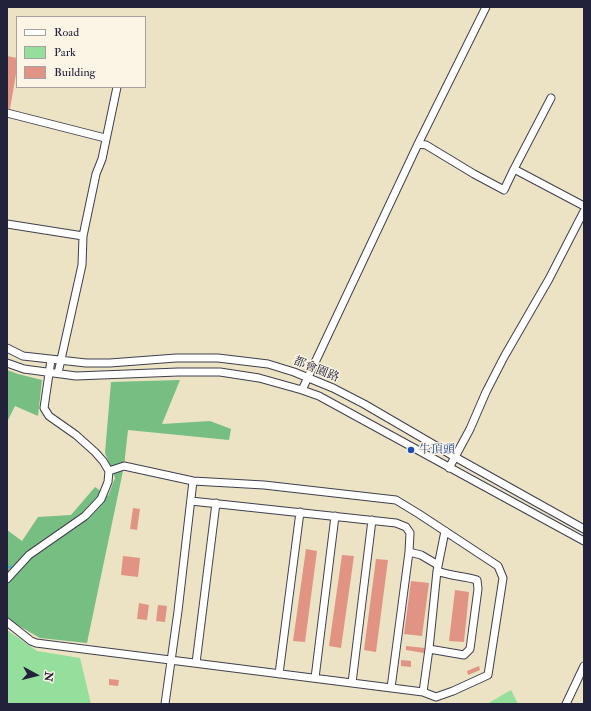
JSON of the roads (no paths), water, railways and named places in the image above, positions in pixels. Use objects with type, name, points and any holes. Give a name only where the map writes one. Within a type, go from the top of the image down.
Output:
[{"type":"street","points":[[302,390],[418,144],[486,7]]},
{"type":"street","points":[[58,373],[82,265],[83,236],[96,174],[102,159],[105,138],[117,88]]},
{"type":"street","points":[[418,144],[426,145],[468,171],[504,190],[551,98]]},
{"type":"street","points":[[7,113],[105,138]]},
{"type":"street","points":[[514,169],[584,206]]},
{"type":"street","points":[[449,468],[504,357],[549,279],[584,211]]},
{"type":"street","points":[[7,224],[83,236]]},
{"type":"street","name":"都會園路","points":[[7,348],[23,356],[86,363],[110,363],[176,358],[218,358],[268,364],[307,377],[364,404],[584,529]]},
{"type":"street","points":[[7,579],[29,555],[84,516],[97,503],[105,491],[108,482],[109,471],[103,461],[76,435],[49,416],[44,408],[51,360]]},
{"type":"street","name":"都會園路","points":[[7,363],[24,369],[76,376],[220,372],[260,378],[302,390],[319,396],[584,541]]},
{"type":"street","points":[[7,622],[31,641],[36,643],[423,692],[436,697],[488,675],[503,578],[498,566],[396,500],[264,485],[193,481],[124,466],[109,471]]},
{"type":"street","points":[[165,704],[193,481]]},
{"type":"street","points":[[191,501],[372,520],[396,523],[406,527],[410,533],[409,552],[391,688]]},
{"type":"street","points":[[196,663],[216,503]]},
{"type":"street","points":[[279,674],[300,512]]},
{"type":"street","points":[[315,678],[336,516]]},
{"type":"street","points":[[352,683],[372,520]]},
{"type":"street","points":[[423,692],[437,568],[445,531]]},
{"type":"street","points":[[409,552],[421,555],[444,573],[477,580],[478,589],[470,649],[464,655],[429,649]]},
{"type":"street","points":[[566,704],[584,666]]},
{"type":"place","name":"牛頂頭","points":[[411,450]]}]
